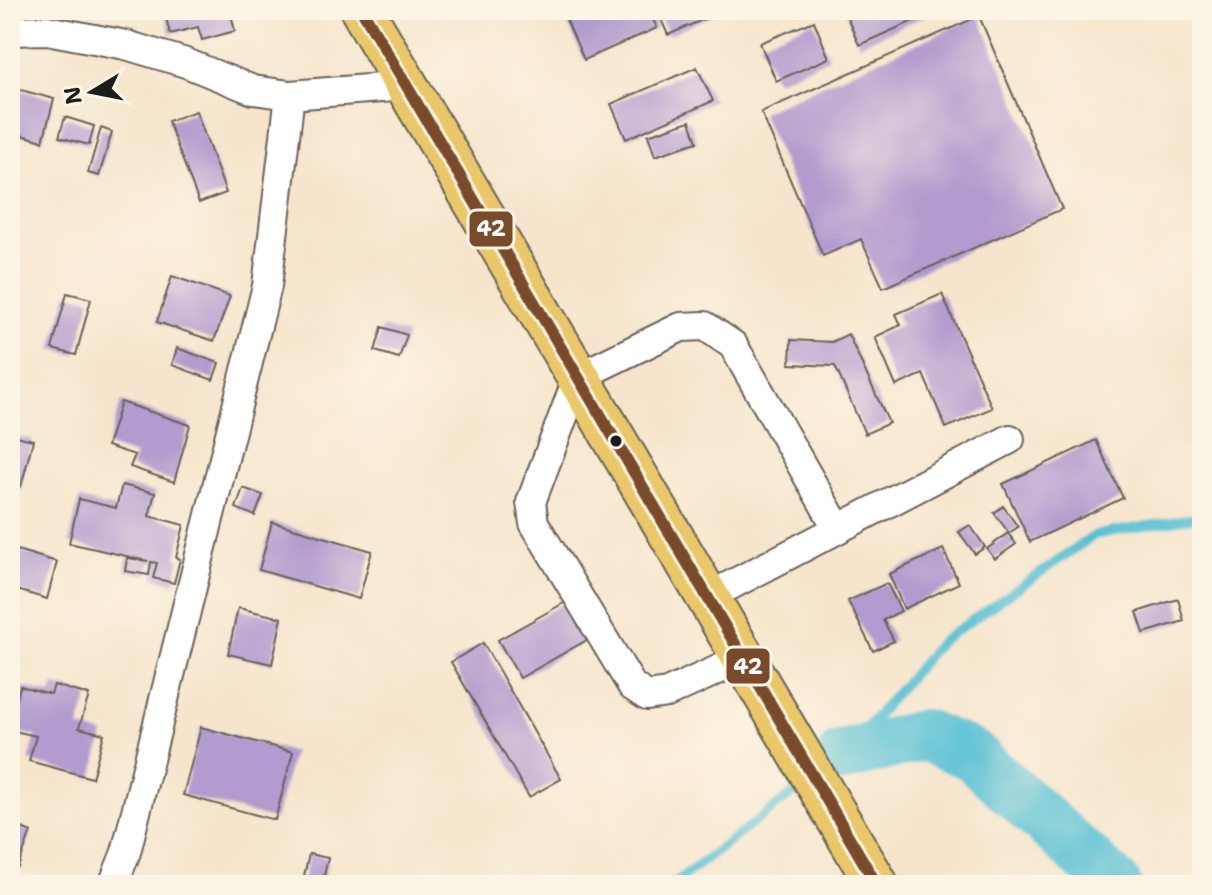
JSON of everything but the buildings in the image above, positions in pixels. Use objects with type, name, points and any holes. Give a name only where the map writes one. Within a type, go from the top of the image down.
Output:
[{"type":"highway","points":[[362,10],[877,885]]},
{"type":"street","points":[[10,31],[47,30],[126,45],[186,63],[253,90],[290,95],[407,86]]},
{"type":"street","points":[[113,885],[130,837],[267,286],[290,95]]},
{"type":"street","points":[[744,658],[667,693],[647,696],[632,686],[534,523],[531,502],[578,377],[681,327],[705,326],[733,345],[838,529]]},
{"type":"street","points":[[708,597],[1010,439]]},
{"type":"waterway","points":[[822,771],[842,756],[940,642],[1095,535],[1202,516]]},
{"type":"waterway","points":[[842,756],[924,735],[972,755],[1116,885]]},
{"type":"waterway","points":[[672,885],[804,785]]},
{"type":"transit line","name":"42","points":[[362,10],[877,885]]}]
